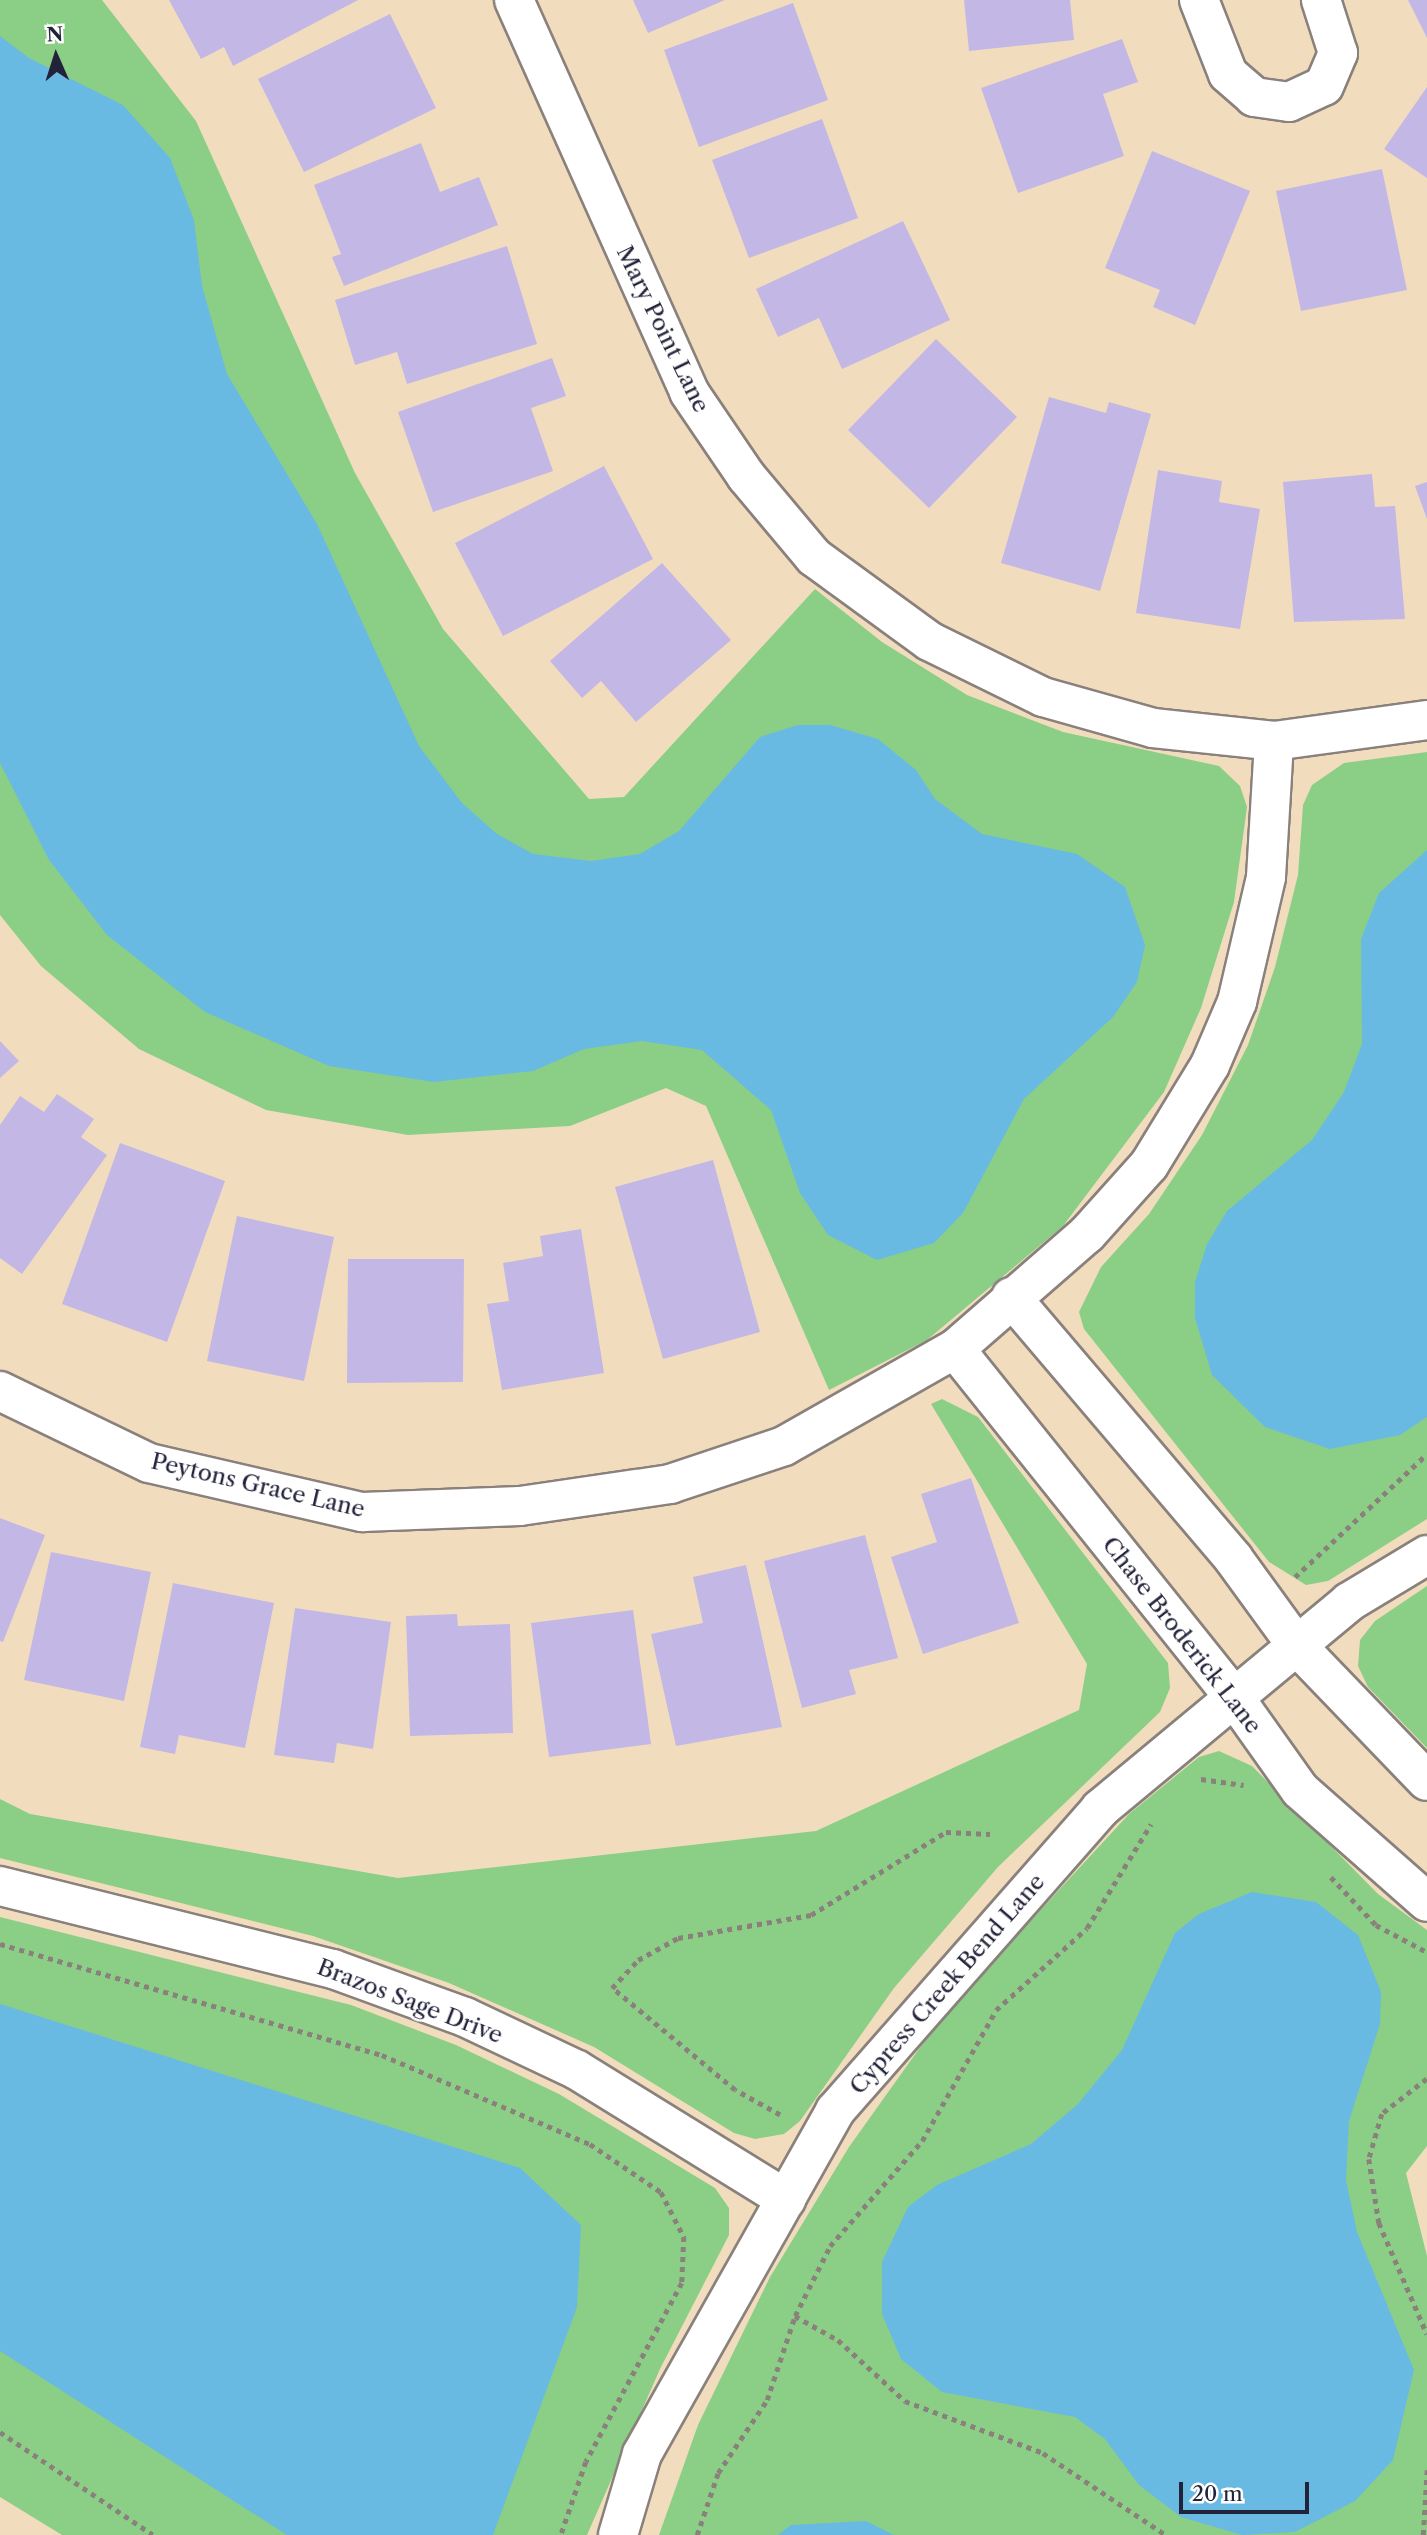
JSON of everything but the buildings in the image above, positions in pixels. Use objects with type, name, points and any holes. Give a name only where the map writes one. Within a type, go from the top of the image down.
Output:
[{"type":"street","name":"Mary Point Lane","points":[[514,0],[689,392],[746,476],[814,557],[929,641],[1043,696],[1153,728],[1274,741],[1427,720]]},
{"type":"street","points":[[1199,0],[1228,74],[1254,97],[1289,103],[1324,86],[1339,53],[1321,0]]},
{"type":"street","name":"Peytons Grace Lane","points":[[0,1391],[149,1463],[362,1512],[520,1506],[670,1484],[784,1446],[955,1349],[1011,1297],[1087,1234],[1149,1165],[1210,1065],[1254,944],[1266,877],[1274,741]]},
{"type":"street","points":[[1011,1297],[1264,1601],[1297,1646],[1427,1781]]},
{"type":"street","name":"Chase Broderick Lane","points":[[955,1349],[1234,1697],[1300,1790],[1427,1902]]},
{"type":"street","name":"Cypress Creek Bend Lane","points":[[618,2535],[642,2454],[835,2111],[1100,1809],[1349,1602],[1427,1555]]},
{"type":"street","name":"Brazos Sage Drive","points":[[0,1886],[333,1969],[465,2017],[577,2070],[786,2199]]},
{"type":"path","points":[[1264,1601],[1319,1559],[1427,1454]]},
{"type":"path","points":[[1193,1780],[1204,1771]]},
{"type":"path","points":[[697,2535],[719,2473],[767,2400],[795,2316],[830,2246],[922,2141],[996,2010],[1087,1928],[1155,1818]]},
{"type":"path","points":[[780,2115],[735,2090],[612,1988],[638,1960],[678,1938],[811,1915],[946,1832],[990,1834]]},
{"type":"path","points":[[0,1944],[382,2055],[590,2144],[660,2192],[684,2237],[682,2283],[586,2462],[561,2535]]},
{"type":"path","points":[[1427,2079],[1382,2114],[1369,2159],[1379,2223],[1427,2334]]},
{"type":"path","points":[[795,2316],[838,2340],[905,2401],[1043,2453],[1166,2535]]},
{"type":"path","points":[[0,2432],[153,2535]]},
{"type":"path","points":[[1423,2535],[1427,2470]]},
{"type":"green space","points":[[0,0],[102,0],[196,121],[355,473],[443,629],[589,799],[624,797],[815,589],[882,642],[967,695],[1063,732],[1219,766],[1240,786],[1247,807],[1234,902],[1201,1008],[1164,1092],[1063,1226],[927,1340],[829,1390],[706,1106],[666,1088],[570,1126],[408,1135],[266,1110],[139,1049],[41,966],[0,915]]},
{"type":"green space","points":[[1427,752],[1427,1519],[1328,1581],[1306,1585],[1269,1562],[1084,1329],[1079,1312],[1101,1267],[1149,1214],[1202,1135],[1248,1045],[1275,967],[1298,875],[1303,805],[1312,785],[1344,763]]},
{"type":"green space","points":[[942,1399],[978,1417],[1168,1663],[1170,1688],[1160,1712],[998,1867],[894,1988],[800,2121],[784,2134],[755,2139],[734,2133],[594,2047],[449,1983],[313,1936],[0,1858],[0,1799],[30,1814],[398,1878],[816,1831],[1079,1710],[1087,1664],[931,1404]]},
{"type":"green space","points":[[1427,1586],[1427,1748],[1368,1687],[1358,1666],[1360,1640],[1375,1621]]},
{"type":"green space","points":[[1219,1751],[1252,1766],[1378,1894],[1427,1930],[1427,2146],[1406,2173],[1427,2256],[1427,2535],[659,2535],[698,2425],[770,2277],[849,2147],[941,2018],[1129,1814],[1199,1757]]},
{"type":"green space","points":[[0,1917],[351,2005],[456,2045],[559,2094],[715,2188],[729,2208],[729,2235],[660,2369],[587,2535],[62,2535],[0,2497]]},
{"type":"water","points":[[0,36],[29,58],[123,105],[170,158],[194,220],[202,286],[227,374],[317,524],[419,746],[462,803],[497,834],[533,854],[591,861],[640,854],[679,831],[760,737],[798,725],[830,725],[878,739],[916,770],[935,799],[982,834],[1077,854],[1125,887],[1145,945],[1137,982],[1113,1017],[1024,1099],[963,1213],[934,1243],[877,1260],[828,1235],[800,1193],[771,1110],[702,1050],[642,1041],[584,1049],[533,1071],[434,1082],[329,1066],[205,1012],[107,935],[49,860],[0,763]]},
{"type":"water","points":[[1427,850],[1427,1417],[1400,1435],[1330,1449],[1265,1427],[1212,1375],[1195,1318],[1195,1282],[1207,1244],[1227,1211],[1312,1140],[1344,1092],[1362,1044],[1361,939],[1379,893]]},
{"type":"water","points":[[1252,1892],[1316,1902],[1358,1935],[1381,1992],[1380,2024],[1349,2121],[1346,2180],[1357,2232],[1414,2370],[1393,2460],[1355,2501],[1295,2532],[1242,2535],[1181,2517],[1139,2485],[1105,2439],[1075,2417],[942,2392],[901,2359],[882,2314],[882,2262],[908,2207],[937,2185],[1031,2144],[1078,2104],[1122,2050],[1175,1933],[1199,1914]]},
{"type":"water","points":[[0,2004],[520,2168],[581,2225],[577,2307],[493,2535],[287,2535],[0,2351]]},
{"type":"water","points":[[866,2521],[894,2535],[778,2535],[791,2525]]}]
